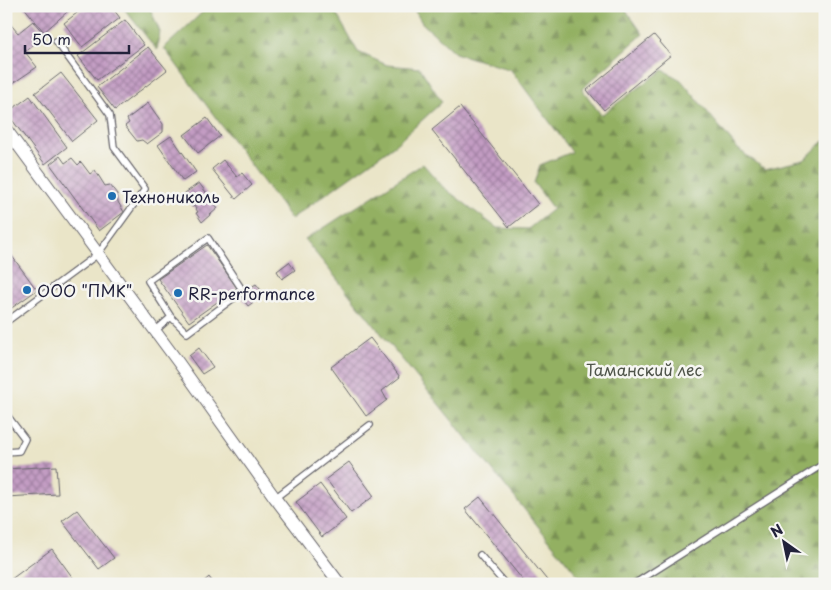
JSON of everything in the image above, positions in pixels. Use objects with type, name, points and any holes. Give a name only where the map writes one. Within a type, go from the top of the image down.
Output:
[{"type":"street","points":[[6,129],[275,498],[340,584]]},
{"type":"lane","points":[[6,322],[98,254],[145,190],[114,147],[110,115],[56,42]]},
{"type":"lane","points":[[208,238],[243,291],[187,333],[171,317],[148,280],[208,238]]},
{"type":"lane","points":[[155,331],[171,317]]},
{"type":"lane","points":[[6,414],[25,438],[19,451],[6,452]]},
{"type":"lane","points":[[275,498],[370,425]]},
{"type":"lane","points":[[634,584],[825,463]]},
{"type":"lane","points":[[480,555],[505,584]]},
{"type":"green space","points":[[122,6],[149,6],[160,32],[157,50]]},
{"type":"green space","points":[[209,6],[332,6],[358,52],[387,65],[420,68],[442,102],[396,144],[291,219],[164,48]]},
{"type":"green space","name":"Таманский лес","points":[[412,6],[623,6],[643,34],[582,89],[601,115],[663,70],[681,80],[738,149],[765,169],[804,160],[825,140],[825,584],[585,584],[305,240],[423,164],[443,187],[497,228],[528,229],[553,209],[534,183],[540,165],[572,152],[511,70],[455,53],[422,23]]},
{"type":"building","points":[[23,6],[74,6],[44,32]]},
{"type":"building","points":[[86,6],[111,6],[120,18],[82,47],[64,23]]},
{"type":"building","points":[[6,19],[18,33],[33,21],[44,34],[25,52],[37,67],[6,88]]},
{"type":"building","points":[[125,20],[144,45],[97,80],[78,56]]},
{"type":"building","points":[[654,35],[671,55],[604,110],[587,90]]},
{"type":"building","points":[[148,47],[167,70],[115,110],[97,87]]},
{"type":"building","points":[[61,73],[98,120],[72,141],[35,93]]},
{"type":"building","points":[[30,96],[67,147],[45,164],[7,113]]},
{"type":"building","points":[[148,103],[163,124],[163,132],[147,144],[142,140],[137,141],[125,126],[129,123],[127,119]]},
{"type":"building","points":[[460,107],[538,204],[509,227],[432,130]]},
{"type":"building","points":[[207,118],[220,136],[198,153],[184,135]]},
{"type":"building","points":[[171,136],[196,172],[183,181],[158,145]]},
{"type":"building","points":[[60,156],[65,163],[72,158],[78,165],[81,162],[90,174],[95,170],[105,186],[110,185],[117,194],[118,202],[124,212],[99,231],[50,164]]},
{"type":"building","points":[[223,160],[237,177],[242,173],[252,185],[236,199],[212,169]]},
{"type":"building","points":[[199,183],[218,208],[202,222],[196,213],[198,212],[194,206],[192,207],[185,193]]},
{"type":"building","points":[[207,245],[237,288],[189,322],[158,279]]},
{"type":"building","points":[[6,248],[37,290],[6,312]]},
{"type":"building","points":[[289,262],[295,270],[282,279],[277,271]]},
{"type":"building","points":[[256,284],[264,294],[248,306],[242,298],[250,292],[248,289]]},
{"type":"building","points":[[370,338],[400,377],[382,391],[387,400],[366,416],[331,367]]},
{"type":"building","points":[[199,348],[213,367],[202,374],[189,356]]},
{"type":"building","points":[[349,462],[374,496],[351,513],[326,479]]},
{"type":"building","points":[[56,466],[58,494],[6,497],[6,469]]},
{"type":"building","points":[[320,484],[346,519],[322,537],[296,502]]},
{"type":"building","points":[[480,497],[550,584],[526,584],[465,509]]},
{"type":"building","points":[[77,510],[114,558],[99,569],[62,521]]},
{"type":"building","points":[[52,549],[73,578],[66,584],[13,584],[10,580]]},
{"type":"building","points":[[209,577],[214,584],[201,584]]},
{"type":"place","name":"Технониколь","points":[[112,196]]},
{"type":"place","name":"ООО \"ПМК\"","points":[[27,290]]},
{"type":"place","name":"RR-performance","points":[[178,293]]}]
